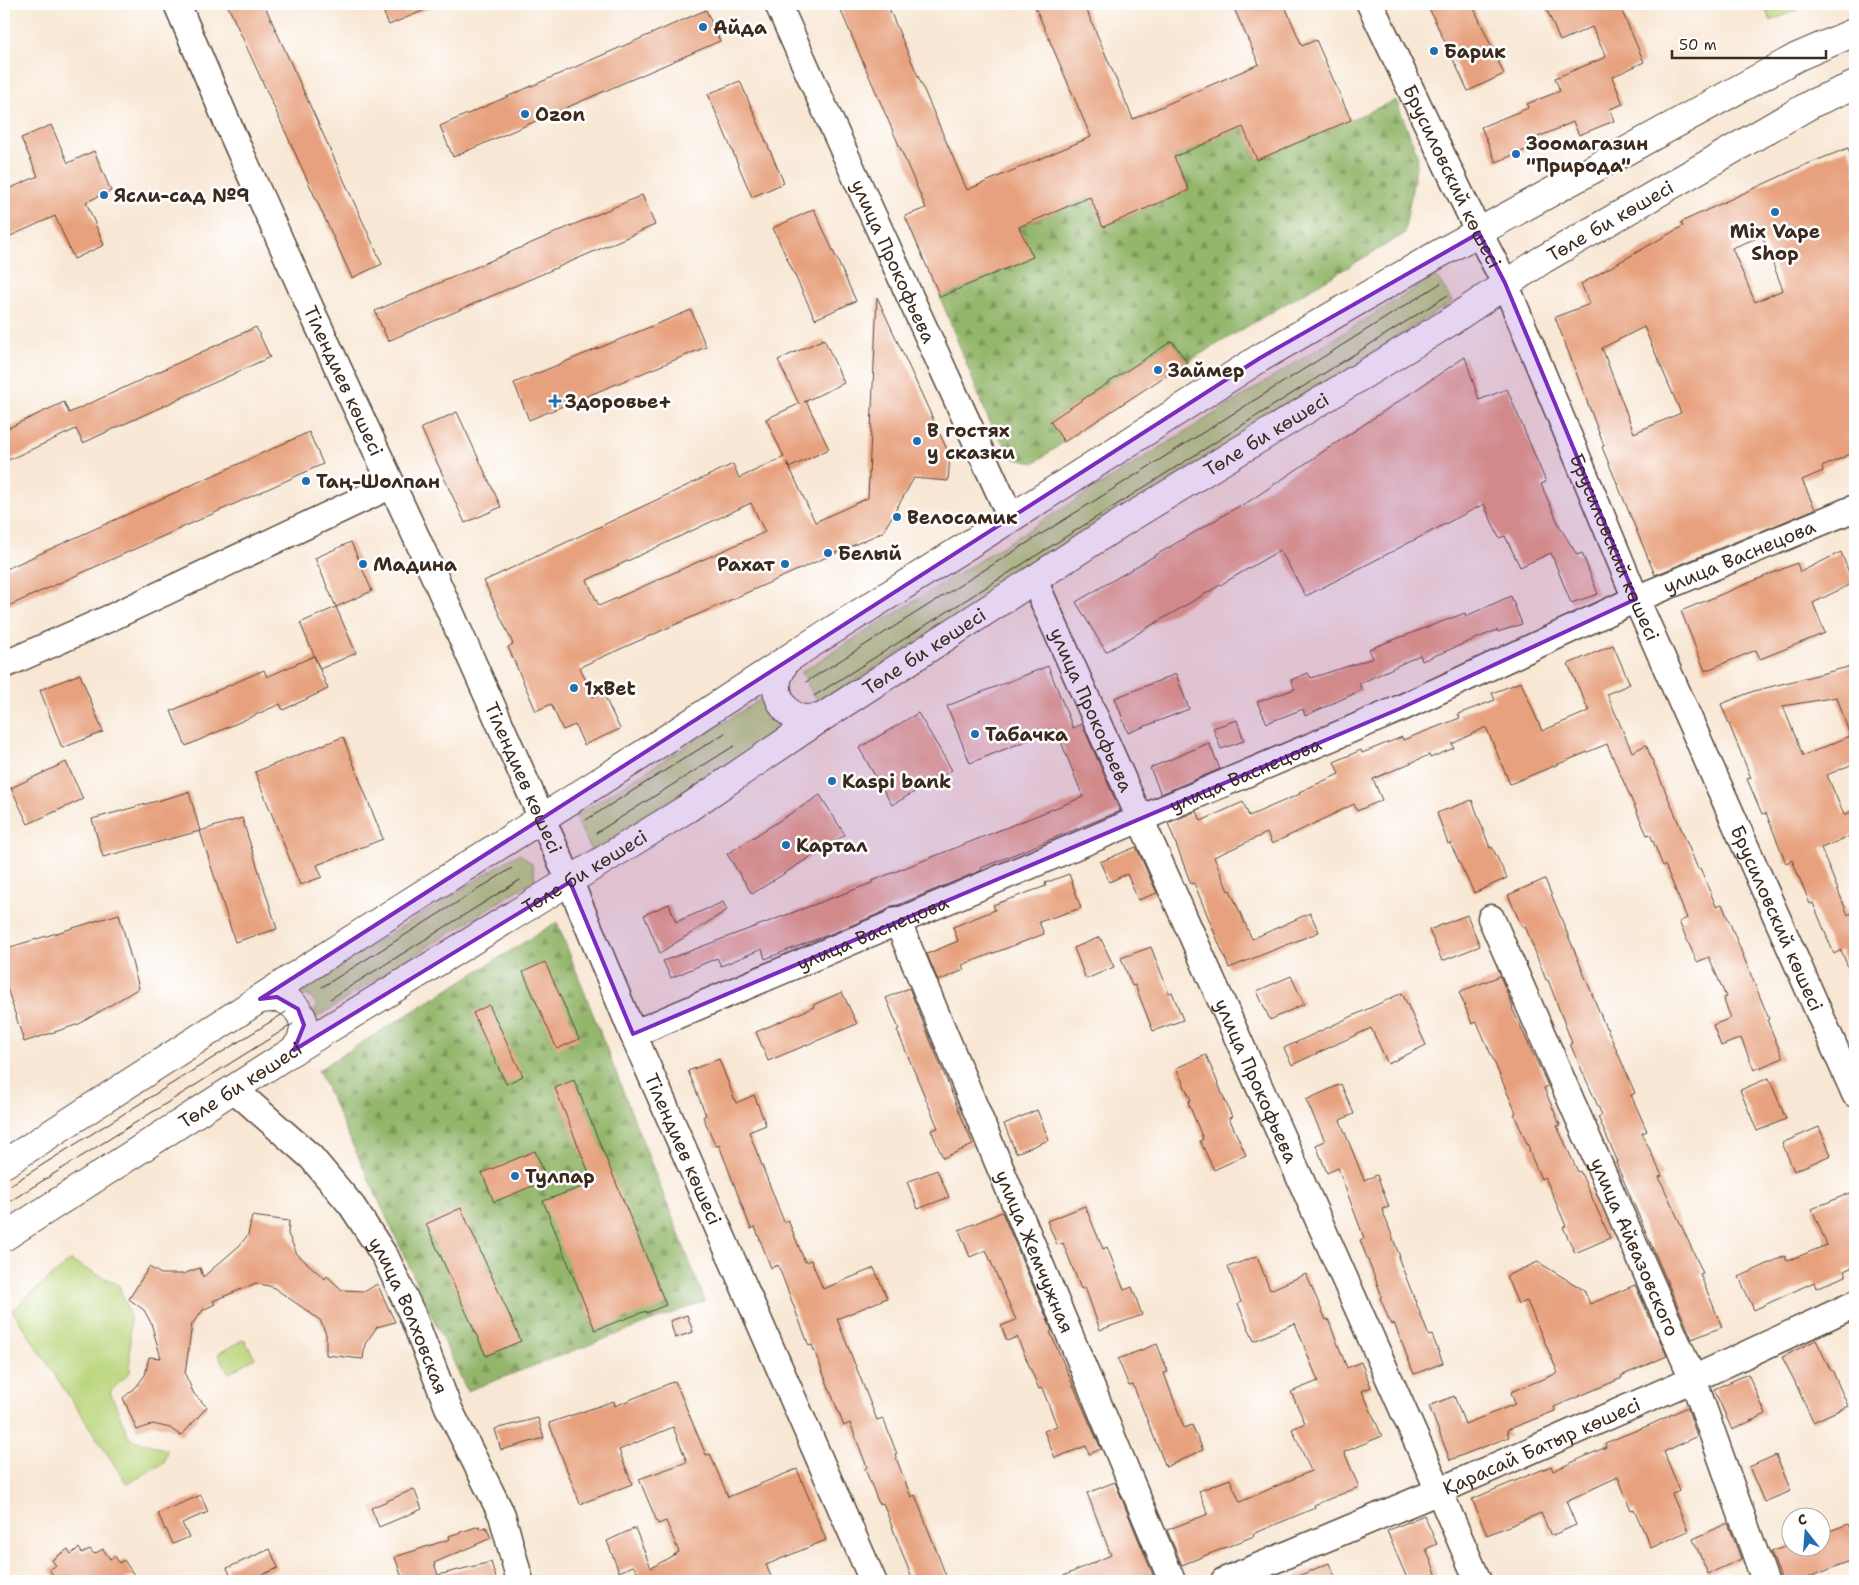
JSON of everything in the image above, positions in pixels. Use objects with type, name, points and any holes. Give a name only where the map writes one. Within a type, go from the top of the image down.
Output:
[{"type":"main road","points":[[11,1158],[541,820],[809,645],[1260,358],[1426,261],[1797,57],[1855,32]]},
{"type":"main road","name":"Төле би көшесі","points":[[4,1237],[235,1090],[294,1050],[688,808],[821,718],[1121,523],[1448,322],[1542,260],[1813,103],[1855,85]]},
{"type":"main road","points":[[784,663],[777,679],[777,691],[783,706],[793,716],[804,719],[821,718]]},
{"type":"main road","points":[[260,999],[277,998],[286,1000],[298,1009],[304,1026],[302,1037],[294,1050]]},
{"type":"street","name":"Тілендиев көшесі","points":[[177,4],[274,226],[445,599],[570,882],[633,1034],[873,1581]]},
{"type":"street","name":"улица Прокофьева","points":[[778,4],[1011,518]]},
{"type":"street","name":"Брусиловский көшесі","points":[[1370,4],[1505,284],[1636,599],[1855,1094]]},
{"type":"street","points":[[4,666],[392,485]]},
{"type":"street","name":"улица Васнецова","points":[[633,1034],[897,920],[1399,709],[1636,599],[1855,508]]},
{"type":"street","name":"улица Прокофьева","points":[[1034,580],[1478,1581]]},
{"type":"street","name":"улица Айвазовского","points":[[1491,918],[1692,1379],[1765,1581]]},
{"type":"street","name":"улица Жемчужная","points":[[897,920],[1172,1581]]},
{"type":"street","name":"улица Волховская","points":[[235,1090],[311,1157],[352,1206],[386,1258],[412,1314],[448,1406],[502,1515],[520,1581]]},
{"type":"street","name":"Қарасай Батыр көшесі","points":[[1224,1581],[1439,1491],[1692,1379],[1855,1304]]},
{"type":"highlighted area","points":[[1479,233],[1505,283],[1636,599],[1399,709],[633,1034],[570,882],[294,1050],[304,1025],[298,1009],[277,997],[260,999],[1260,358]]},
{"type":"green space","points":[[1763,4],[1810,4],[1771,21]]},
{"type":"green space","points":[[1396,100],[1418,156],[1404,234],[1187,362],[1172,341],[1050,421],[1064,442],[1034,463],[1015,459],[991,426],[940,297],[1032,257],[1019,227],[1090,197],[1103,227],[1189,190],[1174,157],[1243,127],[1257,160]]},
{"type":"green space","points":[[1435,276],[1452,302],[822,702],[814,696],[801,672]]},
{"type":"green space","points":[[766,696],[764,714],[766,718],[787,726],[592,852],[575,816]]},
{"type":"green space","points":[[520,854],[532,864],[535,879],[314,1019],[317,1005],[310,996],[294,994],[513,857]]},
{"type":"green space","points":[[557,922],[705,1301],[467,1391],[318,1070]]},
{"type":"green space","points":[[70,1261],[119,1285],[130,1317],[130,1372],[110,1392],[130,1439],[167,1450],[164,1463],[127,1484],[12,1310]]},
{"type":"green space","points":[[244,1339],[255,1358],[229,1373],[218,1354]]},
{"type":"building","points":[[227,4],[264,4],[382,264],[352,278]]},
{"type":"building","points":[[380,4],[439,4],[389,25]]},
{"type":"building","points":[[838,4],[887,4],[967,190],[1091,137],[1034,4],[1084,4],[1133,119],[1259,64],[1232,4],[1284,4],[1302,46],[1316,40],[1351,120],[1257,160],[1243,127],[1174,157],[1189,190],[1103,227],[1090,197],[1019,227],[1033,257],[940,297],[905,216],[926,208]]},
{"type":"building","points":[[1427,4],[1472,4],[1504,74],[1468,91]]},
{"type":"building","points":[[1560,4],[1619,4],[1644,62],[1612,77],[1623,104],[1610,109],[1614,121],[1579,135],[1573,122],[1536,138],[1538,145],[1496,162],[1481,127],[1528,108],[1527,104],[1560,91],[1555,78],[1606,57],[1592,27],[1560,41],[1547,10]]},
{"type":"building","points":[[706,10],[720,41],[453,157],[440,126]]},
{"type":"building","points":[[740,81],[784,183],[752,197],[708,94]]},
{"type":"building","points":[[51,125],[68,163],[94,151],[111,191],[86,202],[104,245],[74,259],[55,216],[4,239],[4,191],[38,176],[21,138]]},
{"type":"building","points":[[1848,148],[1855,165],[1855,452],[1822,467],[1823,471],[1802,480],[1815,509],[1655,575],[1602,447],[1604,446],[1555,317],[1590,304],[1581,284],[1683,226],[1681,222],[1805,165]],"holes":[[[1762,236],[1783,290],[1755,302],[1732,248]],[[1644,327],[1681,413],[1634,433],[1602,348]]]},
{"type":"building","points":[[642,195],[655,225],[388,341],[375,311]]},
{"type":"building","points":[[814,209],[856,301],[815,319],[773,228]]},
{"type":"building","points":[[877,297],[950,456],[948,481],[914,478],[883,532],[580,667],[593,697],[603,693],[620,729],[584,745],[575,725],[563,730],[551,704],[536,711],[508,647],[513,644],[484,581],[733,464],[739,478],[784,457],[766,419],[799,404],[778,360],[824,339],[844,383],[806,401],[829,449],[790,468],[815,522],[868,498]],"holes":[[[751,503],[765,532],[599,606],[587,580]]]},
{"type":"building","points":[[691,310],[706,347],[529,420],[514,383]]},
{"type":"building","points":[[256,327],[270,357],[83,443],[76,429],[4,462],[4,430],[64,402],[69,413]]},
{"type":"building","points":[[1172,341],[1187,362],[1064,442],[1050,421]]},
{"type":"building","points":[[1465,357],[1479,400],[1507,389],[1546,482],[1541,484],[1560,527],[1577,555],[1582,553],[1598,594],[1571,603],[1551,553],[1520,567],[1505,536],[1499,538],[1484,504],[1306,596],[1280,550],[1106,652],[1076,602],[1242,506]]},
{"type":"building","points":[[457,412],[501,507],[465,523],[421,428]]},
{"type":"building","points":[[309,432],[323,464],[4,608],[4,570]]},
{"type":"building","points":[[351,542],[372,591],[336,607],[315,558]]},
{"type":"building","points":[[1841,552],[1853,583],[1813,603],[1825,633],[1760,659],[1756,650],[1705,671],[1681,611],[1797,563],[1800,572]]},
{"type":"building","points":[[1511,596],[1522,624],[1498,632],[1497,630],[1422,661],[1420,655],[1359,684],[1362,690],[1305,716],[1303,709],[1267,723],[1257,702],[1295,689],[1291,680],[1308,673],[1311,678],[1373,658],[1369,649],[1465,613],[1466,616]]},
{"type":"building","points":[[336,607],[356,653],[320,669],[300,623]]},
{"type":"building","points":[[1613,645],[1630,684],[1607,694],[1632,752],[1646,745],[1698,869],[1700,868],[1716,906],[1722,904],[1783,1058],[1754,1070],[1741,1038],[1721,1046],[1713,1025],[1731,1018],[1723,998],[1726,997],[1709,957],[1697,962],[1679,922],[1687,918],[1665,865],[1663,866],[1650,834],[1647,835],[1607,744],[1510,784],[1486,727],[1452,744],[1454,748],[1430,758],[1429,755],[1373,779],[1382,800],[1357,811],[1354,804],[1272,844],[1267,833],[1214,857],[1228,891],[1230,890],[1252,939],[1310,913],[1319,932],[1229,968],[1194,883],[1191,884],[1168,823],[1197,811],[1201,821],[1243,802],[1249,816],[1300,794],[1299,792],[1339,774],[1334,762],[1361,750],[1362,753],[1402,737],[1403,740],[1460,718],[1458,714],[1495,700],[1492,693],[1521,682],[1542,731],[1589,711],[1568,664]]},
{"type":"building","points":[[314,656],[328,689],[283,710],[280,704],[186,746],[171,711],[264,670],[267,677]]},
{"type":"building","points":[[1048,666],[1073,728],[1082,724],[1120,811],[981,868],[982,870],[898,905],[891,906],[885,911],[843,929],[765,959],[762,949],[721,966],[717,958],[671,978],[663,961],[872,883],[872,881],[1083,797],[1056,729],[970,763],[947,706]]},
{"type":"building","points":[[1852,666],[1855,676],[1855,763],[1827,775],[1844,815],[1855,810],[1855,834],[1821,848],[1848,915],[1851,913],[1855,923],[1855,984],[1841,950],[1834,954],[1813,903],[1810,904],[1792,860],[1786,863],[1766,813],[1762,814],[1747,779],[1751,778],[1721,704],[1754,691]],"holes":[[[1837,697],[1850,736],[1803,756],[1783,706]]]},
{"type":"building","points":[[80,674],[103,732],[62,748],[40,690]]},
{"type":"building","points":[[1176,674],[1189,709],[1128,733],[1115,698]]},
{"type":"building","points":[[918,713],[952,770],[892,805],[859,748]]},
{"type":"building","points":[[1237,720],[1244,741],[1221,749],[1213,728]]},
{"type":"building","points":[[343,737],[383,839],[317,865],[322,877],[300,885],[255,772]]},
{"type":"building","points":[[1209,743],[1220,769],[1161,794],[1150,768]]},
{"type":"building","points":[[66,762],[83,799],[28,824],[11,788]]},
{"type":"building","points":[[189,792],[200,831],[103,857],[92,819]]},
{"type":"building","name":"Картал","points":[[820,795],[845,835],[752,894],[727,854]]},
{"type":"building","points":[[1472,800],[1490,848],[1492,847],[1507,878],[1474,893],[1450,843],[1448,844],[1437,813]]},
{"type":"building","points":[[242,818],[277,929],[235,942],[200,831]]},
{"type":"building","points":[[1136,847],[1157,893],[1138,900],[1127,874],[1109,882],[1100,862]]},
{"type":"building","points":[[1069,874],[1081,908],[1039,922],[1044,934],[962,965],[964,970],[938,981],[927,954],[958,941],[953,927],[995,910],[993,905],[1046,886],[1045,883]]},
{"type":"building","points":[[1545,879],[1606,1028],[1635,1093],[1631,1095],[1647,1131],[1642,1133],[1662,1176],[1659,1177],[1703,1273],[1700,1274],[1722,1327],[1692,1339],[1616,1163],[1618,1162],[1598,1117],[1602,1115],[1570,1044],[1572,1043],[1548,980],[1546,980],[1525,926],[1522,927],[1508,895]]},
{"type":"building","points":[[723,902],[727,910],[660,953],[644,915],[669,904],[676,922]]},
{"type":"building","points":[[119,914],[139,988],[79,1024],[24,1042],[4,978],[4,949]]},
{"type":"building","points":[[1467,915],[1480,946],[1442,961],[1429,930]]},
{"type":"building","points":[[1100,937],[1114,967],[1086,979],[1074,948]]},
{"type":"building","points":[[1151,947],[1169,993],[1172,992],[1183,1020],[1153,1031],[1135,985],[1132,986],[1121,958]]},
{"type":"building","points":[[545,962],[579,1039],[557,1049],[523,972]]},
{"type":"building","points":[[1291,976],[1304,1004],[1270,1020],[1257,991]]},
{"type":"building","points":[[1500,976],[1512,1008],[1548,1086],[1544,1088],[1560,1125],[1557,1126],[1578,1172],[1580,1171],[1610,1238],[1575,1253],[1563,1227],[1566,1226],[1545,1177],[1541,1179],[1529,1151],[1514,1114],[1516,1113],[1477,1022],[1472,1024],[1459,992]]},
{"type":"building","points":[[909,988],[973,1145],[943,1158],[931,1130],[938,1128],[897,1030],[899,1029],[886,998]]},
{"type":"building","points":[[842,992],[857,1024],[768,1061],[756,1032],[814,1007],[813,1005]]},
{"type":"building","points":[[1402,993],[1426,1045],[1388,1064],[1371,1028],[1292,1065],[1284,1048]]},
{"type":"building","points":[[489,1005],[523,1076],[506,1084],[473,1013]]},
{"type":"building","points":[[1206,1055],[1232,1117],[1229,1118],[1246,1155],[1214,1170],[1200,1141],[1203,1139],[1188,1102],[1191,1100],[1176,1068]]},
{"type":"building","points":[[719,1059],[736,1103],[754,1095],[766,1125],[749,1132],[784,1222],[788,1220],[805,1262],[811,1260],[823,1289],[874,1268],[887,1298],[837,1319],[877,1420],[883,1418],[911,1497],[915,1495],[946,1576],[933,1581],[913,1581],[883,1503],[879,1504],[865,1469],[867,1467],[850,1423],[844,1426],[812,1345],[809,1346],[778,1265],[771,1268],[755,1227],[751,1229],[719,1145],[716,1146],[703,1117],[706,1115],[688,1071]]},
{"type":"building","points":[[1769,1078],[1786,1119],[1757,1131],[1740,1090]]},
{"type":"building","points":[[574,1080],[666,1305],[595,1330],[543,1201],[593,1183],[555,1088]]},
{"type":"building","points":[[1341,1084],[1354,1114],[1340,1120],[1364,1180],[1377,1175],[1389,1207],[1382,1209],[1400,1257],[1398,1257],[1429,1336],[1432,1335],[1443,1363],[1414,1374],[1394,1323],[1391,1325],[1380,1297],[1382,1296],[1360,1240],[1364,1238],[1338,1168],[1327,1173],[1316,1145],[1325,1141],[1306,1100]]},
{"type":"building","points":[[1037,1110],[1049,1140],[1016,1153],[1004,1124]]},
{"type":"building","points":[[1819,1127],[1831,1155],[1794,1171],[1782,1143]]},
{"type":"building","name":"Тулпар","points":[[535,1151],[547,1180],[494,1202],[482,1173]]},
{"type":"building","points":[[937,1170],[949,1197],[918,1209],[907,1182]]},
{"type":"building","points":[[1850,1193],[1855,1205],[1855,1266],[1844,1271],[1846,1276],[1816,1288],[1814,1282],[1754,1310],[1739,1277],[1785,1256],[1787,1261],[1827,1245],[1812,1209]]},
{"type":"building","points":[[1085,1206],[1103,1249],[1107,1247],[1124,1290],[1132,1287],[1142,1315],[1100,1330],[1085,1287],[1081,1289],[1063,1243],[1057,1245],[1047,1221]]},
{"type":"building","points":[[461,1208],[521,1341],[486,1356],[426,1224]]},
{"type":"building","points":[[1002,1212],[1052,1331],[1050,1332],[1101,1449],[1089,1454],[1086,1446],[1055,1458],[1044,1431],[1057,1426],[1042,1388],[1039,1389],[1017,1337],[1007,1341],[1001,1326],[1016,1320],[986,1250],[970,1257],[959,1230]]},
{"type":"building","points":[[252,1216],[289,1221],[288,1234],[297,1254],[325,1279],[327,1276],[342,1290],[366,1291],[377,1284],[395,1322],[377,1327],[365,1344],[363,1359],[326,1355],[326,1334],[320,1320],[273,1287],[256,1283],[213,1301],[215,1304],[203,1310],[192,1324],[185,1374],[194,1394],[207,1407],[181,1436],[170,1428],[153,1424],[137,1430],[123,1398],[136,1387],[145,1375],[149,1357],[161,1358],[151,1323],[144,1310],[129,1299],[149,1267],[161,1274],[183,1274],[200,1268],[203,1277],[239,1246],[248,1235]]},
{"type":"building","points":[[1257,1256],[1270,1290],[1306,1274],[1326,1320],[1328,1319],[1347,1368],[1361,1362],[1371,1387],[1362,1391],[1382,1436],[1344,1452],[1359,1487],[1314,1505],[1315,1508],[1253,1534],[1254,1536],[1182,1565],[1167,1530],[1208,1514],[1199,1491],[1230,1479],[1240,1502],[1311,1471],[1292,1429],[1305,1423],[1291,1392],[1318,1381],[1295,1323],[1254,1341],[1238,1304],[1241,1302],[1228,1267]]},
{"type":"building","points":[[1538,1262],[1584,1290],[1590,1304],[1635,1285],[1667,1356],[1621,1376],[1622,1378],[1554,1407],[1555,1411],[1507,1430],[1509,1437],[1450,1460],[1429,1406],[1454,1396],[1465,1424],[1515,1404],[1511,1392],[1558,1373],[1527,1301],[1518,1304],[1506,1276]]},
{"type":"building","points":[[687,1315],[693,1332],[675,1338],[670,1321]]},
{"type":"building","points":[[1816,1340],[1848,1406],[1813,1422],[1782,1357]]},
{"type":"building","points":[[1157,1344],[1168,1372],[1164,1373],[1184,1428],[1192,1425],[1203,1450],[1166,1467],[1133,1385],[1129,1386],[1118,1359]]},
{"type":"building","points":[[1748,1374],[1766,1414],[1732,1430],[1714,1389]]},
{"type":"building","points":[[675,1381],[706,1455],[710,1454],[728,1497],[797,1469],[826,1540],[766,1565],[773,1581],[626,1581],[640,1574],[633,1566],[619,1572],[607,1541],[635,1528],[651,1568],[679,1552],[666,1521],[658,1524],[639,1479],[687,1462],[673,1427],[619,1450],[632,1484],[580,1504],[549,1423],[614,1401],[615,1406]]},
{"type":"building","points":[[1687,1407],[1697,1436],[1664,1452],[1680,1491],[1672,1494],[1688,1531],[1651,1548],[1634,1509],[1631,1510],[1618,1477],[1566,1501],[1576,1525],[1551,1536],[1541,1513],[1487,1535],[1472,1499],[1551,1466],[1553,1471],[1606,1447],[1605,1443]]},
{"type":"building","points":[[538,1418],[544,1438],[501,1450],[495,1429]]},
{"type":"building","points":[[1776,1455],[1791,1491],[1764,1502],[1749,1467]]},
{"type":"building","points":[[1115,1482],[1153,1575],[1139,1581],[1052,1581],[1111,1555],[1087,1493]]},
{"type":"building","points":[[414,1489],[422,1509],[379,1527],[371,1508]]},
{"type":"building","points":[[201,1495],[208,1512],[182,1523],[189,1537],[173,1544],[158,1513]]},
{"type":"building","points":[[1424,1515],[1437,1544],[1426,1549],[1439,1581],[1408,1581],[1387,1531]]},
{"type":"building","points":[[1728,1523],[1741,1559],[1708,1574],[1693,1539]]},
{"type":"building","points":[[1848,1524],[1855,1543],[1855,1559],[1800,1581],[1782,1581],[1771,1552],[1782,1548],[1782,1558],[1832,1558],[1832,1530]]},
{"type":"building","points":[[479,1526],[480,1529],[486,1527],[491,1538],[434,1563],[438,1575],[491,1562],[497,1581],[403,1581],[395,1557],[450,1539],[449,1536]]},
{"type":"building","points":[[79,1548],[82,1553],[90,1549],[94,1554],[103,1549],[110,1559],[115,1556],[119,1563],[124,1560],[134,1575],[123,1581],[57,1581],[49,1569],[56,1566],[52,1560],[68,1549],[71,1554]]},
{"type":"building","points":[[270,1549],[278,1568],[247,1581],[233,1581],[227,1568]]},
{"type":"building","points":[[1329,1563],[1337,1581],[1287,1581]]},
{"type":"tram line","points":[[806,682],[1441,283]]},
{"type":"tram line","points":[[814,696],[1448,295]]},
{"type":"tram line","points":[[586,820],[725,733]]},
{"type":"tram line","points":[[596,833],[734,746]]},
{"type":"tram line","points":[[322,987],[512,868]]},
{"type":"tram line","points":[[330,999],[520,880]]},
{"type":"tram line","points":[[4,1189],[286,1012]]},
{"type":"tram line","points":[[4,1205],[293,1024]]},
{"type":"place","name":"Айда","points":[[703,27]]},
{"type":"place","name":"Барик","points":[[1434,51]]},
{"type":"place","name":"Ozon","points":[[525,114]]},
{"type":"place","name":"Зоомагазин \"Природа\"","points":[[1516,154]]},
{"type":"place","name":"Ясли-сад №9","points":[[104,195]]},
{"type":"place","name":"Mix Vape Shop","points":[[1775,212]]},
{"type":"place","name":"Займер","points":[[1158,370]]},
{"type":"place","name":"Здоровье+","points":[[555,401]]},
{"type":"place","name":"В гостях у сказки","points":[[917,441]]},
{"type":"place","name":"Таң-Шолпан","points":[[306,481]]},
{"type":"place","name":"Велосамик","points":[[897,517]]},
{"type":"place","name":"Белый","points":[[828,553]]},
{"type":"place","name":"Мадина","points":[[363,564]]},
{"type":"place","name":"Рахат","points":[[785,564]]},
{"type":"place","name":"1xBet","points":[[574,688]]},
{"type":"place","name":"Табачка","points":[[975,734]]},
{"type":"place","name":"Kaspi bank","points":[[832,781]]},
{"type":"place","name":"Картал","points":[[786,845]]},
{"type":"place","name":"Тулпар","points":[[515,1176]]}]
